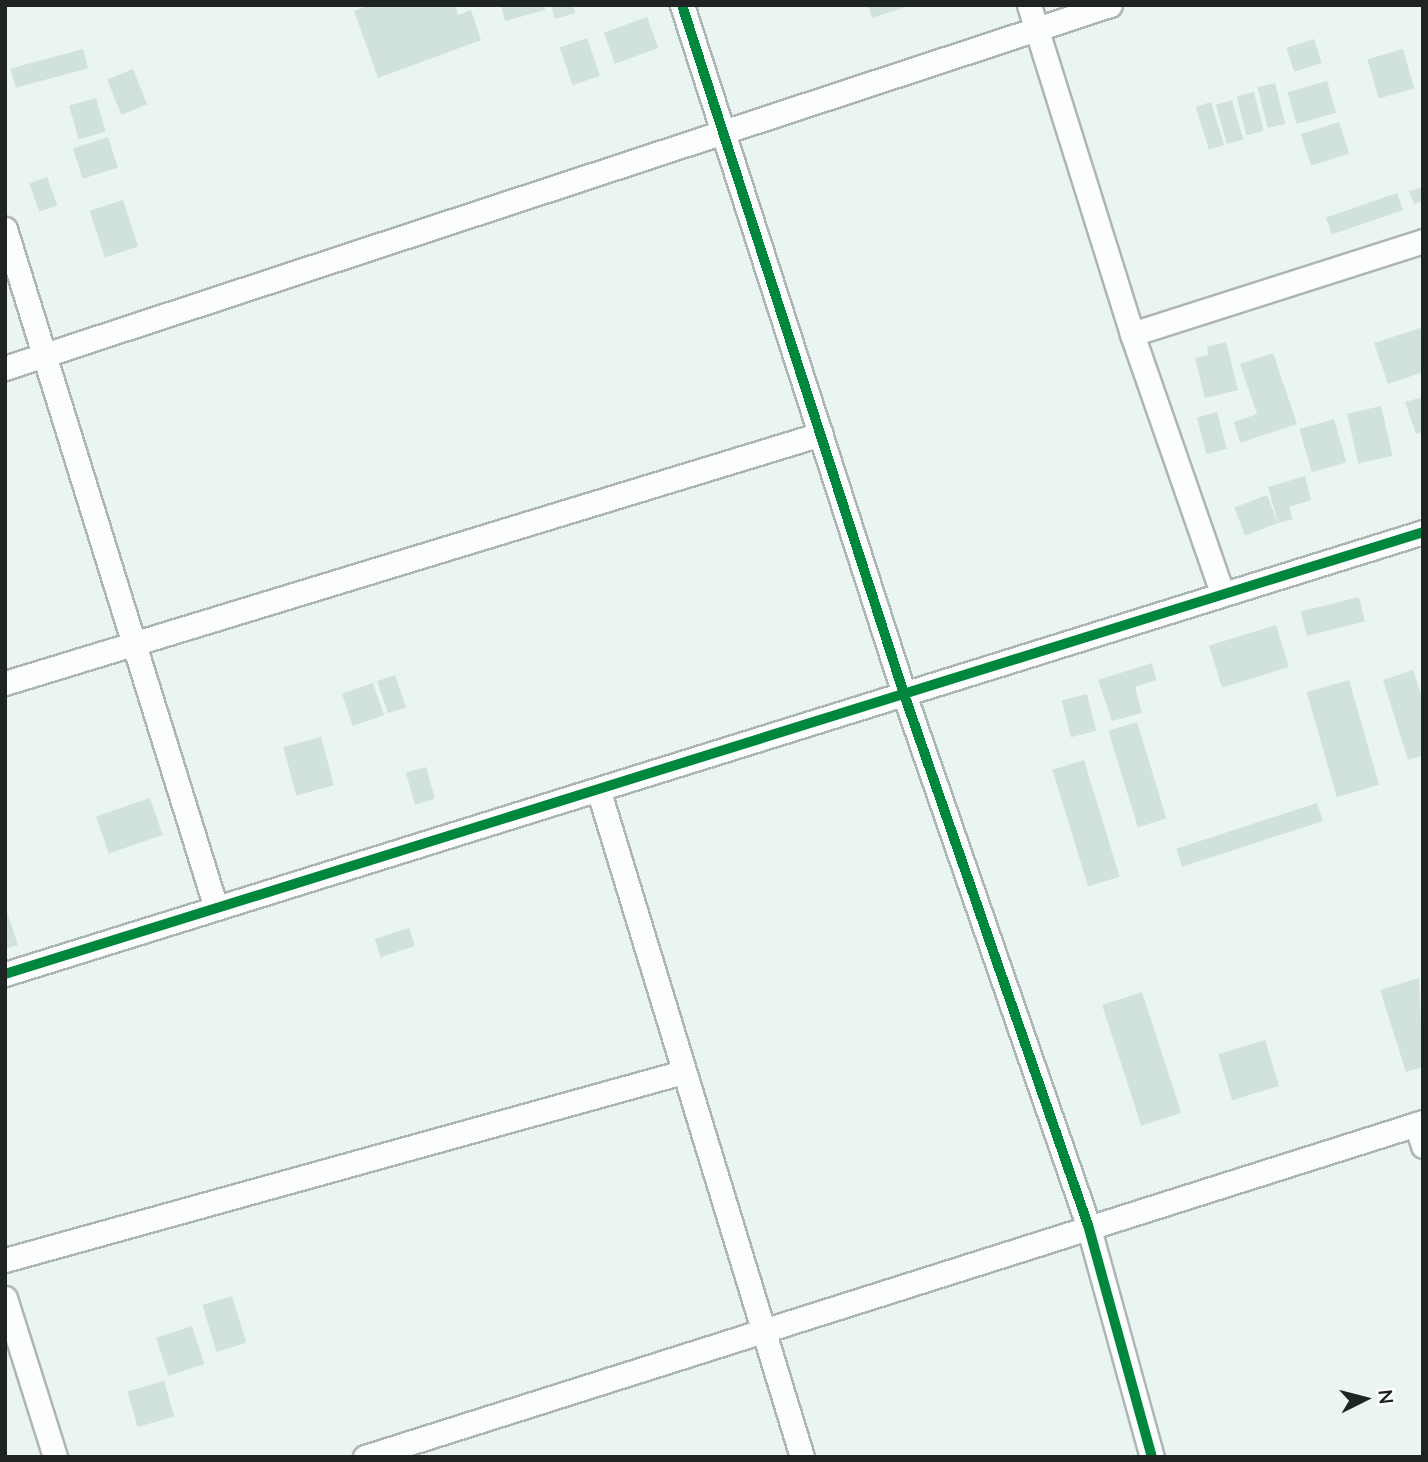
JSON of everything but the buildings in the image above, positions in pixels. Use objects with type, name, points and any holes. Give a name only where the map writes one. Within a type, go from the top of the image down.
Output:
[{"type":"street","points":[[682,5],[904,694],[1088,1225],[1152,1457]]},
{"type":"street","points":[[1029,5],[1132,334],[1222,592]]},
{"type":"street","points":[[5,368],[724,129],[1110,5]]},
{"type":"street","points":[[5,229],[216,908]]},
{"type":"street","points":[[1132,334],[1423,241]]},
{"type":"street","points":[[5,683],[821,434]]},
{"type":"street","points":[[5,975],[598,792],[1222,592],[1423,532]]},
{"type":"street","points":[[598,792],[802,1457]]},
{"type":"street","points":[[5,1260],[683,1072]]},
{"type":"street","points":[[365,1457],[764,1333],[1088,1225],[1421,1131]]},
{"type":"street","points":[[5,1298],[55,1457]]},
{"type":"cycle path","points":[[682,5],[904,694],[1088,1225],[1152,1457]]},
{"type":"cycle path","points":[[5,974],[1423,532]]}]
